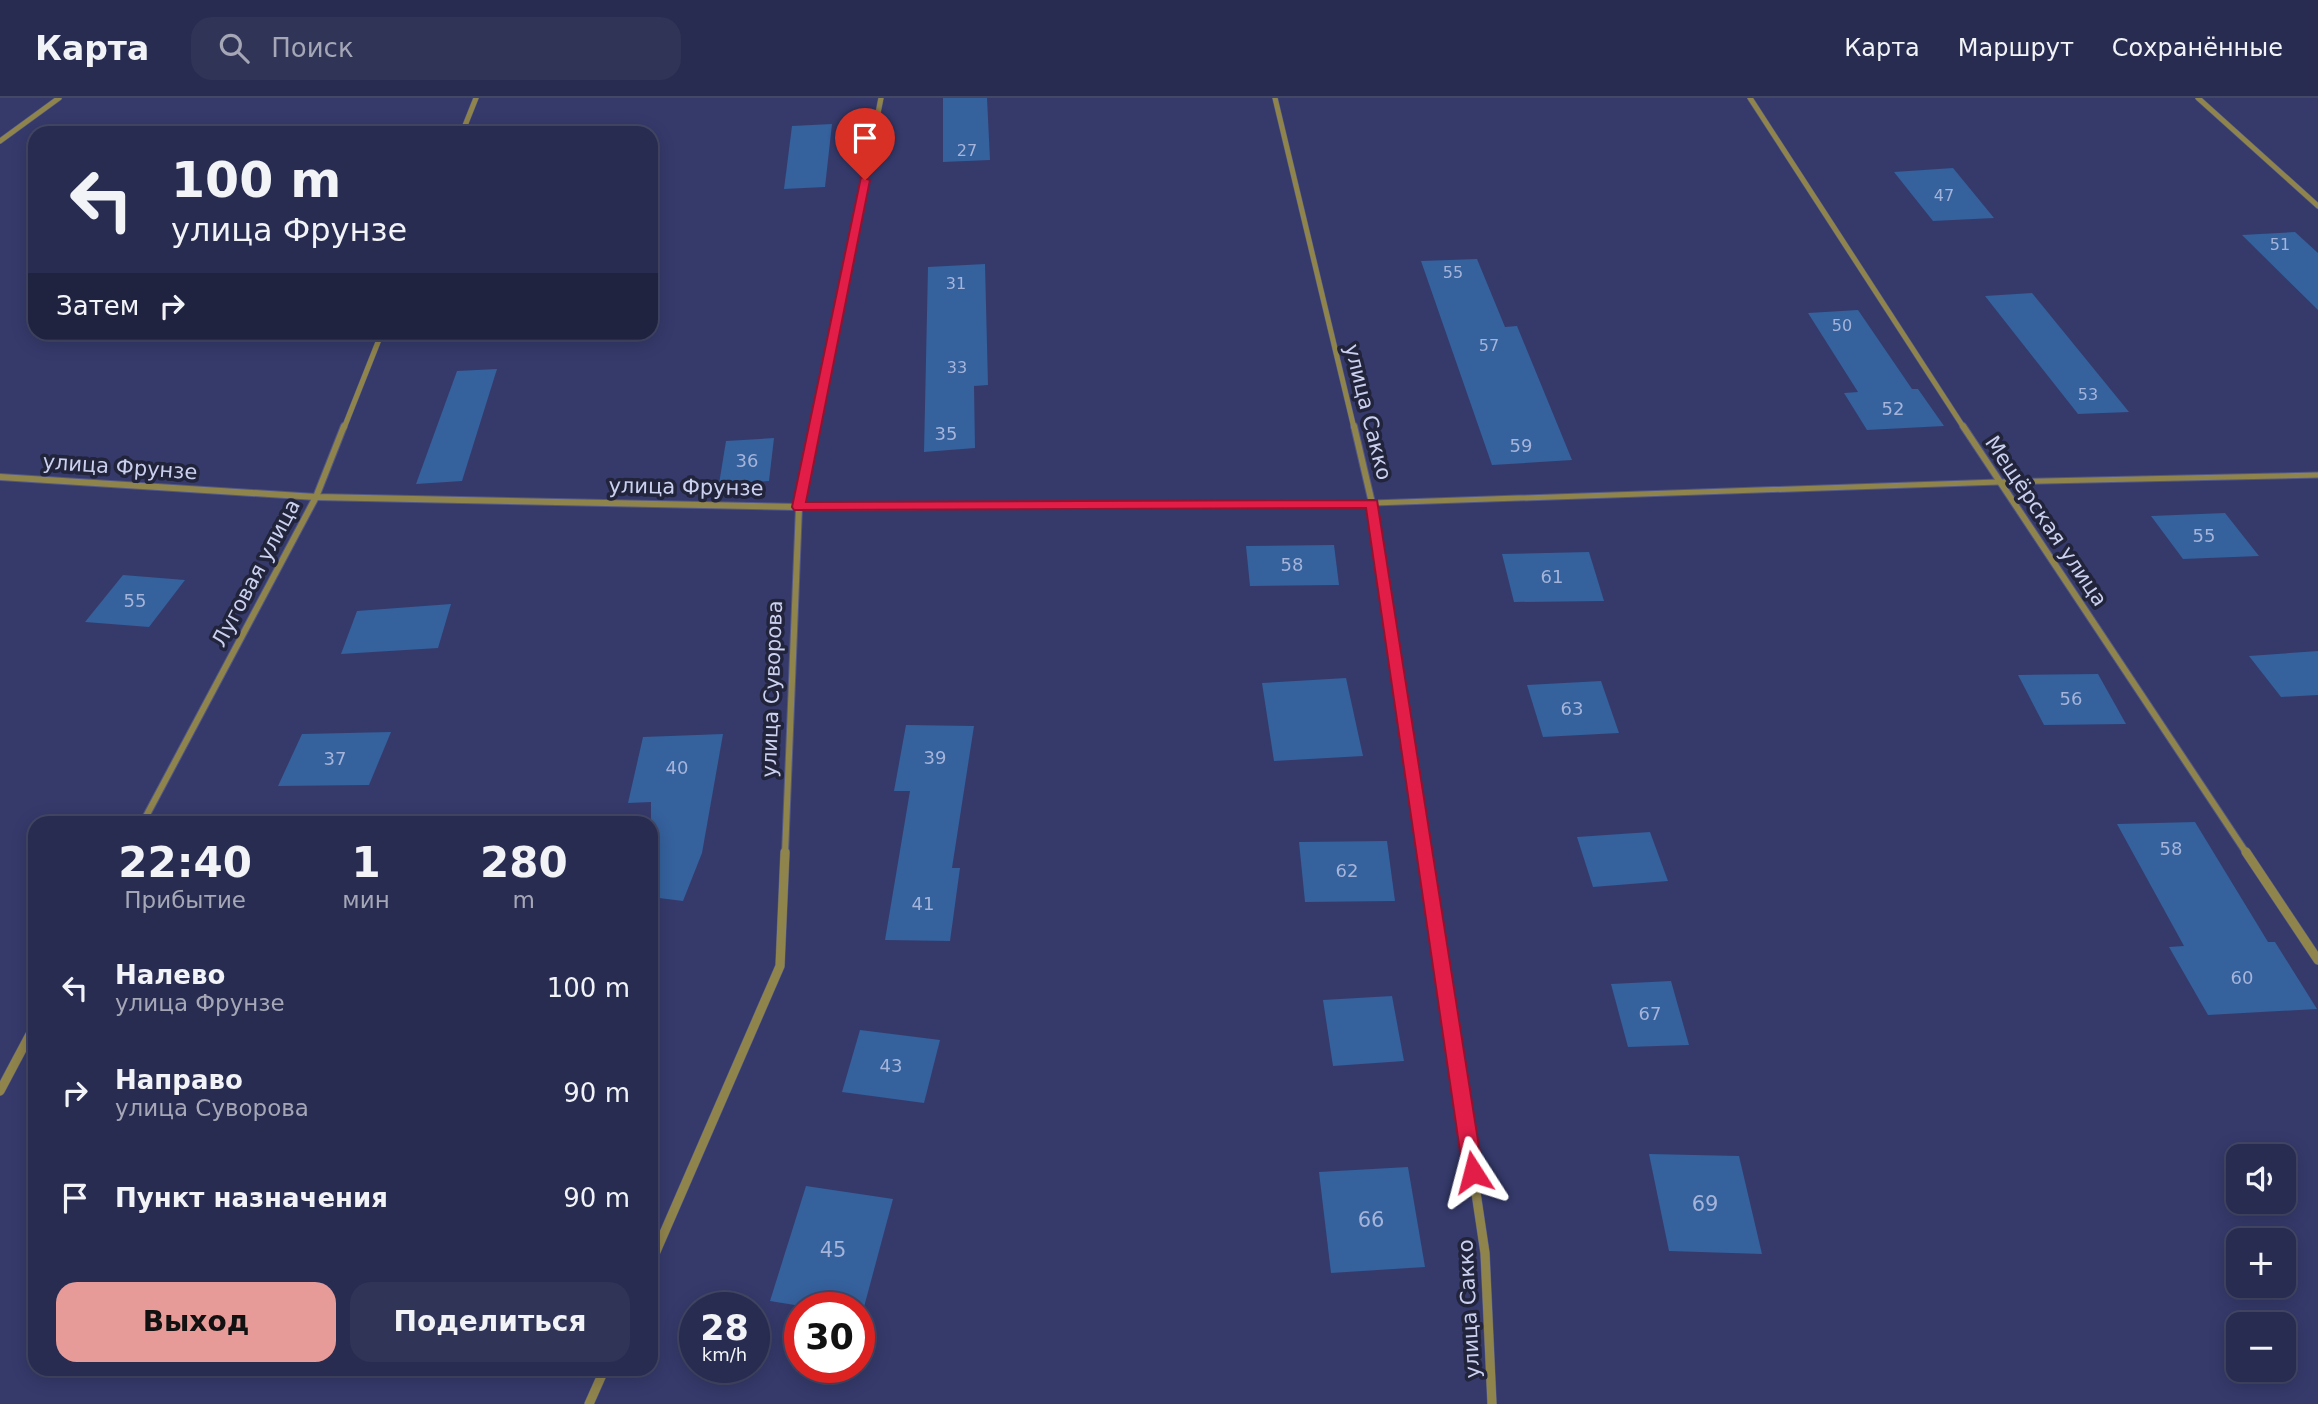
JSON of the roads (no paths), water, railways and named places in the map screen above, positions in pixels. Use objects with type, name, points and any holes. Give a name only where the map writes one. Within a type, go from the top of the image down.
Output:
[{"type":"street","points":[[0,141],[59,98]]},
{"type":"street","points":[[465,126],[476,98]]},
{"type":"street","name":"улица Суворова","points":[[658,1247],[780,966],[799,507],[881,98]]},
{"type":"street","name":"улица Сакко","points":[[1275,98],[1372,503],[1485,1253],[1492,1404]]},
{"type":"street","name":"Мещёрская улица","points":[[1750,98],[1999,482],[2318,960]]},
{"type":"street","points":[[2198,98],[2318,206]]},
{"type":"street","name":"Луговая улица","points":[[146,816],[316,497],[379,340]]},
{"type":"street","name":"улица Фрунзе","points":[[0,477],[316,497],[799,507],[1372,503]]},
{"type":"street","points":[[0,1091],[28,1038]]},
{"type":"street","points":[[589,1404],[601,1376]]},
{"type":"lane","points":[[1372,503],[1999,482],[2318,475]]}]
